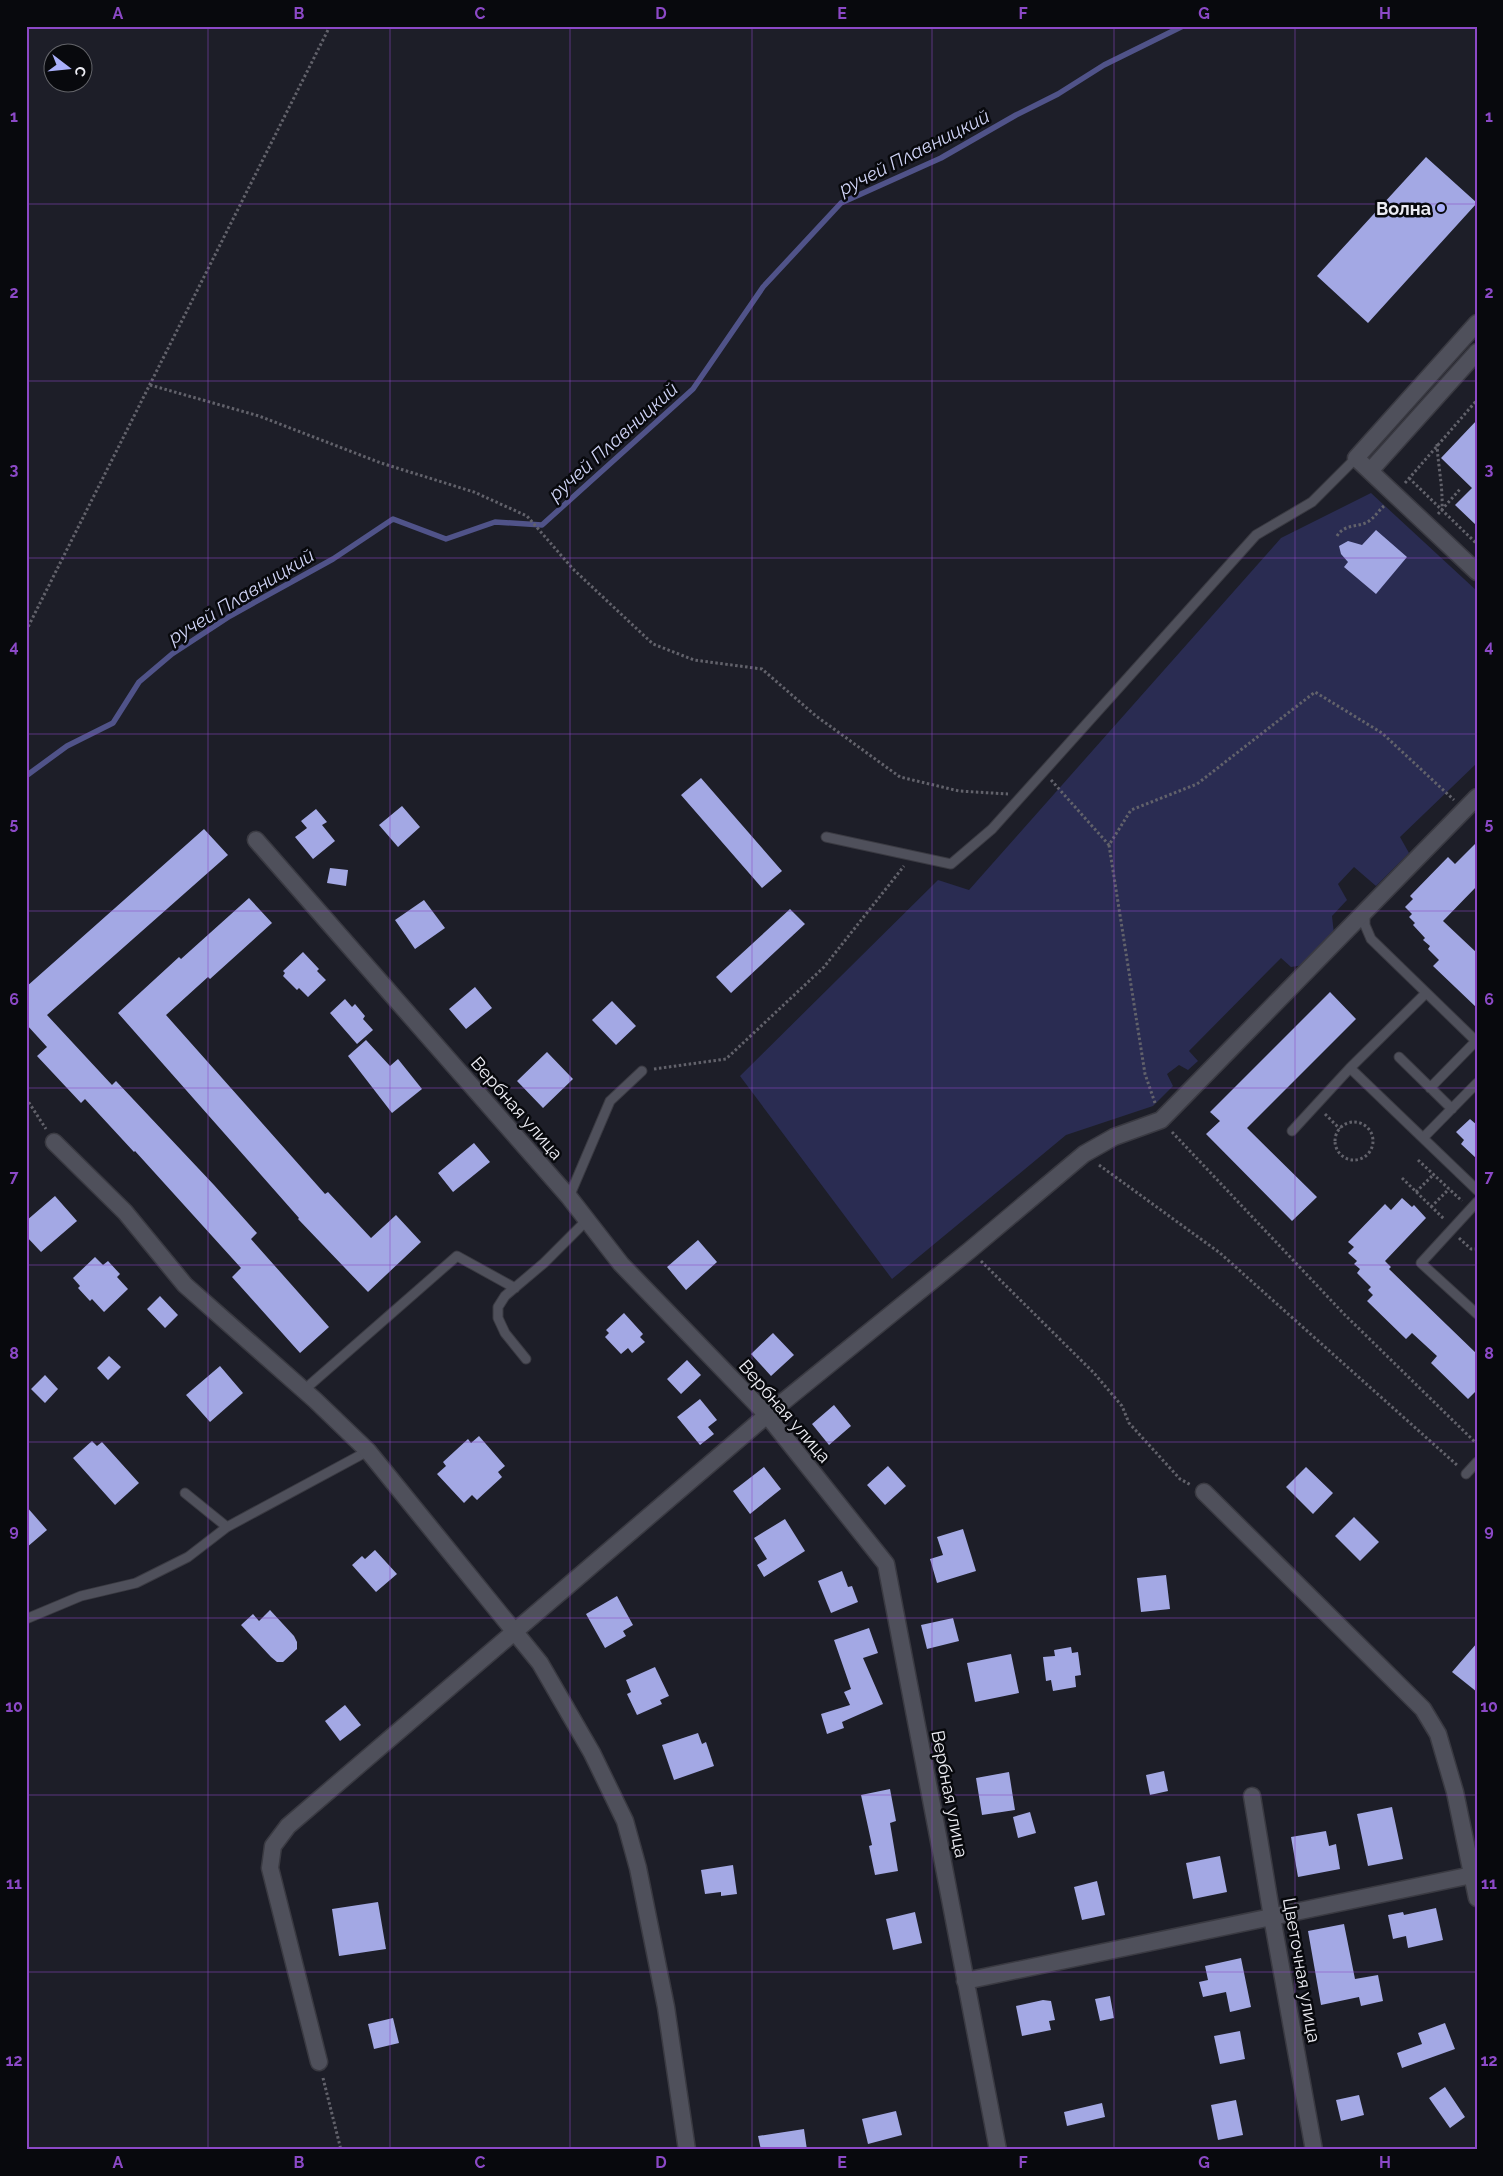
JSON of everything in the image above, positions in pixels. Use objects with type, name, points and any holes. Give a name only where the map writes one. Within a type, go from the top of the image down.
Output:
[{"type":"street","points":[[1477,323],[1356,458],[1477,572]]},
{"type":"street","points":[[1370,471],[1477,352]]},
{"type":"street","points":[[319,2062],[270,1868],[273,1846],[288,1826],[767,1415],[970,1250],[1084,1154],[1114,1136],[1161,1120],[1477,797]]},
{"type":"street","name":"Вербная улица","points":[[256,840],[569,1197],[621,1264],[767,1415],[886,1564],[998,2150]]},
{"type":"street","points":[[54,1142],[125,1212],[185,1285],[304,1390],[368,1451],[540,1663],[592,1753],[625,1821],[638,1868],[666,2007],[687,2150]]},
{"type":"street","points":[[1204,1492],[1423,1709],[1438,1734],[1456,1792],[1477,1898]]},
{"type":"street","name":"Цветочная улица","points":[[1252,1796],[1314,2150]]},
{"type":"street","points":[[966,1981],[1472,1875]]},
{"type":"lane","points":[[826,837],[951,864],[992,829],[1256,535],[1312,502],[1356,458]]},
{"type":"lane","points":[[1365,910],[1365,925],[1371,939],[1476,1041],[1430,1088]]},
{"type":"lane","points":[[1292,1131],[1350,1068],[1426,993]]},
{"type":"lane","points":[[1399,1057],[1452,1109]]},
{"type":"lane","points":[[1350,1068],[1477,1190]]},
{"type":"lane","points":[[569,1197],[610,1101],[642,1071]]},
{"type":"lane","points":[[1423,1138],[1477,1084]]},
{"type":"lane","points":[[1477,1202],[1421,1263],[1477,1314]]},
{"type":"lane","points":[[526,1359],[505,1333],[498,1318],[498,1307],[505,1296],[544,1263],[586,1221]]},
{"type":"lane","points":[[304,1390],[457,1256],[515,1288]]},
{"type":"lane","points":[[26,1619],[81,1596],[136,1583],[188,1557],[227,1527],[368,1451]]},
{"type":"lane","points":[[1466,1474],[1477,1462]]},
{"type":"lane","points":[[186,1492],[227,1527]]},
{"type":"path","points":[[26,631],[330,26]]},
{"type":"path","points":[[150,385],[259,416],[381,464],[474,492],[528,516],[573,569],[653,644],[694,660],[762,670],[816,716],[900,777],[959,791],[1023,795]]},
{"type":"path","points":[[1336,536],[1340,530],[1348,526],[1368,522],[1477,400]]},
{"type":"path","points":[[1437,444],[1438,462],[1443,486],[1442,509]]},
{"type":"path","points":[[1409,478],[1477,544]]},
{"type":"path","points":[[1427,526],[1461,488]]},
{"type":"path","points":[[1109,845],[1131,810],[1197,784],[1314,692],[1382,732],[1464,810]]},
{"type":"path","points":[[1044,772],[1109,845],[1145,1074],[1161,1120],[1344,1314],[1477,1444]]},
{"type":"path","points":[[642,1071],[726,1060],[824,966],[913,856]]},
{"type":"path","points":[[26,1098],[54,1142]]},
{"type":"path","points":[[1316,1106],[1340,1129]]},
{"type":"path","points":[[1353,1123],[1367,1128],[1373,1140],[1368,1154],[1355,1160],[1342,1155],[1336,1142],[1340,1129],[1353,1123]]},
{"type":"path","points":[[1084,1154],[1220,1253],[1466,1474]]},
{"type":"path","points":[[1418,1160],[1470,1209]]},
{"type":"path","points":[[1416,1192],[1434,1174]]},
{"type":"path","points":[[1402,1178],[1471,1249],[1477,1249]]},
{"type":"path","points":[[1431,1207],[1449,1189]]},
{"type":"path","points":[[970,1250],[1094,1373],[1122,1406],[1129,1423],[1180,1480],[1204,1492]]},
{"type":"path","points":[[319,2062],[341,2150]]},
{"type":"shaded area","points":[[1371,493],[1477,591],[1477,763],[1400,837],[1409,853],[1376,886],[1354,867],[1338,884],[1347,900],[1332,916],[1334,934],[1304,965],[1291,967],[1281,958],[1189,1051],[1198,1061],[1188,1070],[1179,1065],[1167,1074],[1173,1086],[1153,1106],[1066,1135],[892,1279],[740,1076],[938,880],[969,890],[1281,538]]},
{"type":"building","points":[[1426,157],[1477,203],[1368,323],[1317,276]]},
{"type":"building","points":[[1477,420],[1477,526],[1455,505],[1472,488],[1441,458]]},
{"type":"building","points":[[1376,530],[1407,557],[1376,594],[1344,567],[1348,562],[1341,554],[1339,546],[1348,541],[1362,545]]},
{"type":"building","points":[[701,778],[782,871],[762,888],[681,795]]},
{"type":"building","points":[[402,806],[420,827],[398,847],[379,825]]},
{"type":"building","points":[[316,809],[327,822],[322,825],[335,841],[313,859],[295,837],[307,828],[301,821]]},
{"type":"building","points":[[204,829],[228,855],[47,1015],[112,1085],[116,1081],[214,1185],[257,1233],[251,1239],[329,1327],[300,1353],[232,1277],[241,1268],[85,1099],[81,1103],[37,1056],[47,1047],[26,1024],[26,987]]},
{"type":"building","points":[[1477,842],[1477,886],[1443,921],[1477,953],[1477,1008],[1433,966],[1439,960],[1428,949],[1430,946],[1423,940],[1425,938],[1413,925],[1415,923],[1409,917],[1412,914],[1405,907],[1413,899],[1410,896],[1448,857],[1455,864]]},
{"type":"building","points":[[330,868],[348,870],[346,886],[327,883]]},
{"type":"building","points":[[249,898],[272,923],[210,979],[208,977],[166,1015],[325,1194],[328,1192],[371,1238],[396,1215],[421,1242],[368,1292],[298,1219],[118,1013],[179,957],[181,959]]},
{"type":"building","points":[[424,900],[445,928],[415,949],[395,920]]},
{"type":"building","points":[[790,909],[805,924],[731,993],[716,977]]},
{"type":"building","points":[[303,952],[319,969],[317,971],[326,980],[308,997],[299,988],[297,990],[283,976],[285,973],[283,971]]},
{"type":"building","points":[[475,987],[492,1008],[466,1029],[449,1009]]},
{"type":"building","points":[[1330,992],[1356,1019],[1247,1128],[1317,1197],[1292,1221],[1206,1134],[1220,1121],[1210,1112]]},
{"type":"building","points":[[345,999],[352,1007],[355,1004],[365,1016],[363,1019],[373,1030],[357,1044],[330,1013]]},
{"type":"building","points":[[612,1001],[636,1026],[616,1045],[592,1020]]},
{"type":"building","points":[[366,1040],[390,1066],[398,1059],[422,1089],[392,1113],[348,1056]]},
{"type":"building","points":[[547,1052],[573,1079],[543,1108],[517,1081]]},
{"type":"building","points":[[1470,1119],[1477,1125],[1477,1159],[1461,1144],[1464,1140],[1456,1132]]},
{"type":"building","points":[[474,1143],[490,1162],[453,1192],[438,1173]]},
{"type":"building","points":[[55,1196],[77,1221],[41,1252],[26,1236],[26,1221]]},
{"type":"building","points":[[1402,1198],[1412,1207],[1414,1205],[1426,1218],[1385,1261],[1391,1267],[1389,1269],[1477,1354],[1477,1390],[1468,1399],[1431,1363],[1437,1356],[1412,1333],[1406,1339],[1367,1301],[1373,1295],[1368,1290],[1371,1287],[1357,1273],[1360,1269],[1354,1264],[1357,1261],[1348,1253],[1354,1247],[1348,1242],[1385,1204],[1391,1210]]},
{"type":"building","points":[[698,1240],[717,1262],[686,1290],[667,1267]]},
{"type":"building","points":[[95,1257],[103,1265],[108,1261],[120,1274],[117,1277],[128,1289],[104,1312],[78,1288],[80,1286],[73,1278]]},
{"type":"building","points":[[160,1296],[178,1315],[165,1328],[147,1309]]},
{"type":"building","points":[[624,1313],[643,1334],[640,1337],[645,1342],[632,1353],[628,1348],[621,1354],[605,1337],[609,1333],[606,1330]]},
{"type":"building","points":[[773,1333],[794,1355],[771,1376],[751,1354]]},
{"type":"building","points":[[109,1356],[121,1367],[108,1380],[97,1368]]},
{"type":"building","points":[[687,1360],[701,1375],[681,1394],[667,1379]]},
{"type":"building","points":[[220,1366],[243,1393],[210,1422],[186,1395]]},
{"type":"building","points":[[45,1375],[58,1389],[45,1403],[31,1389]]},
{"type":"building","points":[[700,1399],[717,1420],[708,1427],[714,1434],[700,1445],[677,1417]]},
{"type":"building","points":[[834,1405],[851,1426],[829,1445],[812,1424]]},
{"type":"building","points":[[479,1436],[505,1466],[498,1472],[502,1477],[477,1500],[472,1495],[464,1503],[437,1474],[446,1466],[443,1462],[468,1439],[471,1443]]},
{"type":"building","points":[[92,1441],[97,1446],[102,1442],[139,1483],[115,1505],[73,1458]]},
{"type":"building","points":[[888,1466],[906,1486],[885,1505],[867,1485]]},
{"type":"building","points":[[764,1467],[781,1489],[750,1514],[733,1491]]},
{"type":"building","points":[[1306,1467],[1333,1493],[1313,1514],[1286,1487]]},
{"type":"building","points":[[26,1506],[47,1530],[26,1548]]},
{"type":"building","points":[[1354,1517],[1379,1542],[1360,1561],[1335,1536]]},
{"type":"building","points":[[785,1519],[805,1551],[764,1577],[757,1565],[767,1559],[754,1538]]},
{"type":"building","points":[[963,1529],[976,1571],[937,1583],[930,1559],[943,1555],[937,1537]]},
{"type":"building","points":[[375,1550],[397,1574],[376,1592],[352,1565],[362,1556],[365,1559]]},
{"type":"building","points":[[842,1571],[848,1587],[852,1586],[858,1602],[831,1613],[818,1581]]},
{"type":"building","points":[[1166,1575],[1170,1609],[1141,1612],[1137,1578]]},
{"type":"building","points":[[617,1596],[633,1625],[623,1631],[626,1636],[605,1648],[586,1614]]},
{"type":"building","points":[[270,1610],[294,1636],[297,1642],[297,1649],[283,1662],[277,1662],[271,1657],[241,1625],[253,1614],[259,1621]]},
{"type":"building","points":[[953,1618],[959,1641],[927,1649],[921,1625]]},
{"type":"building","points":[[869,1628],[878,1653],[863,1658],[883,1704],[842,1722],[844,1728],[827,1734],[821,1714],[850,1705],[844,1692],[851,1689],[834,1640]]},
{"type":"building","points":[[1477,1643],[1477,1692],[1452,1672]]},
{"type":"building","points":[[1071,1647],[1072,1653],[1078,1652],[1081,1675],[1075,1676],[1076,1687],[1053,1691],[1051,1680],[1046,1681],[1043,1657],[1055,1656],[1054,1650]]},
{"type":"building","points":[[1011,1654],[1019,1693],[975,1702],[967,1663]]},
{"type":"building","points":[[655,1667],[669,1696],[660,1700],[662,1704],[637,1715],[627,1694],[631,1692],[626,1680]]},
{"type":"building","points":[[345,1705],[361,1725],[340,1741],[325,1721]]},
{"type":"building","points":[[698,1733],[702,1744],[706,1742],[714,1766],[674,1780],[662,1745]]},
{"type":"building","points":[[1164,1771],[1168,1791],[1150,1795],[1146,1775]]},
{"type":"building","points":[[1009,1772],[1015,1810],[982,1815],[976,1778]]},
{"type":"building","points":[[890,1789],[896,1821],[890,1823],[898,1871],[875,1875],[869,1846],[872,1845],[861,1795]]},
{"type":"building","points":[[1392,1807],[1403,1859],[1368,1866],[1357,1814]]},
{"type":"building","points":[[1030,1812],[1036,1833],[1018,1838],[1013,1817]]},
{"type":"building","points":[[1326,1831],[1329,1846],[1336,1844],[1340,1869],[1298,1877],[1291,1837]]},
{"type":"building","points":[[1220,1856],[1227,1892],[1193,1899],[1186,1863]]},
{"type":"building","points":[[733,1865],[737,1894],[721,1896],[721,1892],[705,1894],[701,1870]]},
{"type":"building","points":[[1097,1881],[1105,1915],[1082,1920],[1074,1887]]},
{"type":"building","points":[[378,1902],[386,1949],[339,1956],[332,1909]]},
{"type":"building","points":[[1436,1908],[1443,1940],[1408,1948],[1406,1936],[1393,1939],[1388,1915],[1403,1912],[1404,1915]]},
{"type":"building","points":[[915,1912],[922,1943],[893,1950],[886,1919]]},
{"type":"building","points":[[1344,1924],[1355,1979],[1378,1975],[1383,2001],[1361,2006],[1359,1997],[1321,2005],[1308,1931]]},
{"type":"building","points":[[1241,1958],[1251,2007],[1230,2012],[1226,1992],[1203,1997],[1199,1982],[1208,1980],[1205,1966]]},
{"type":"building","points":[[1110,1996],[1114,2018],[1100,2021],[1095,1999]]},
{"type":"building","points":[[1043,2000],[1051,2001],[1055,2020],[1049,2021],[1051,2030],[1022,2036],[1016,2006]]},
{"type":"building","points":[[393,2018],[399,2043],[374,2049],[368,2024]]},
{"type":"building","points":[[1445,2023],[1455,2049],[1402,2068],[1397,2053],[1422,2044],[1418,2033]]},
{"type":"building","points":[[1240,2031],[1245,2059],[1220,2064],[1214,2036]]},
{"type":"building","points":[[1445,2087],[1465,2117],[1450,2128],[1429,2098]]},
{"type":"building","points":[[1359,2095],[1364,2115],[1341,2121],[1336,2100]]},
{"type":"building","points":[[1236,2100],[1243,2135],[1218,2140],[1211,2105]]},
{"type":"building","points":[[1102,2103],[1105,2117],[1067,2126],[1064,2112]]},
{"type":"building","points":[[896,2111],[902,2135],[868,2144],[862,2119]]},
{"type":"building","points":[[804,2129],[807,2150],[761,2150],[758,2136]]},
{"type":"waterway","name":"ручей Плавницкий","points":[[26,776],[67,746],[113,723],[139,682],[172,654],[230,616],[333,559],[393,519],[446,539],[495,522],[542,525],[693,389],[763,287],[841,203],[941,158],[1016,115],[1058,94],[1104,65],[1183,26]]},
{"type":"place","name":"Волна","points":[[1441,208]]}]
